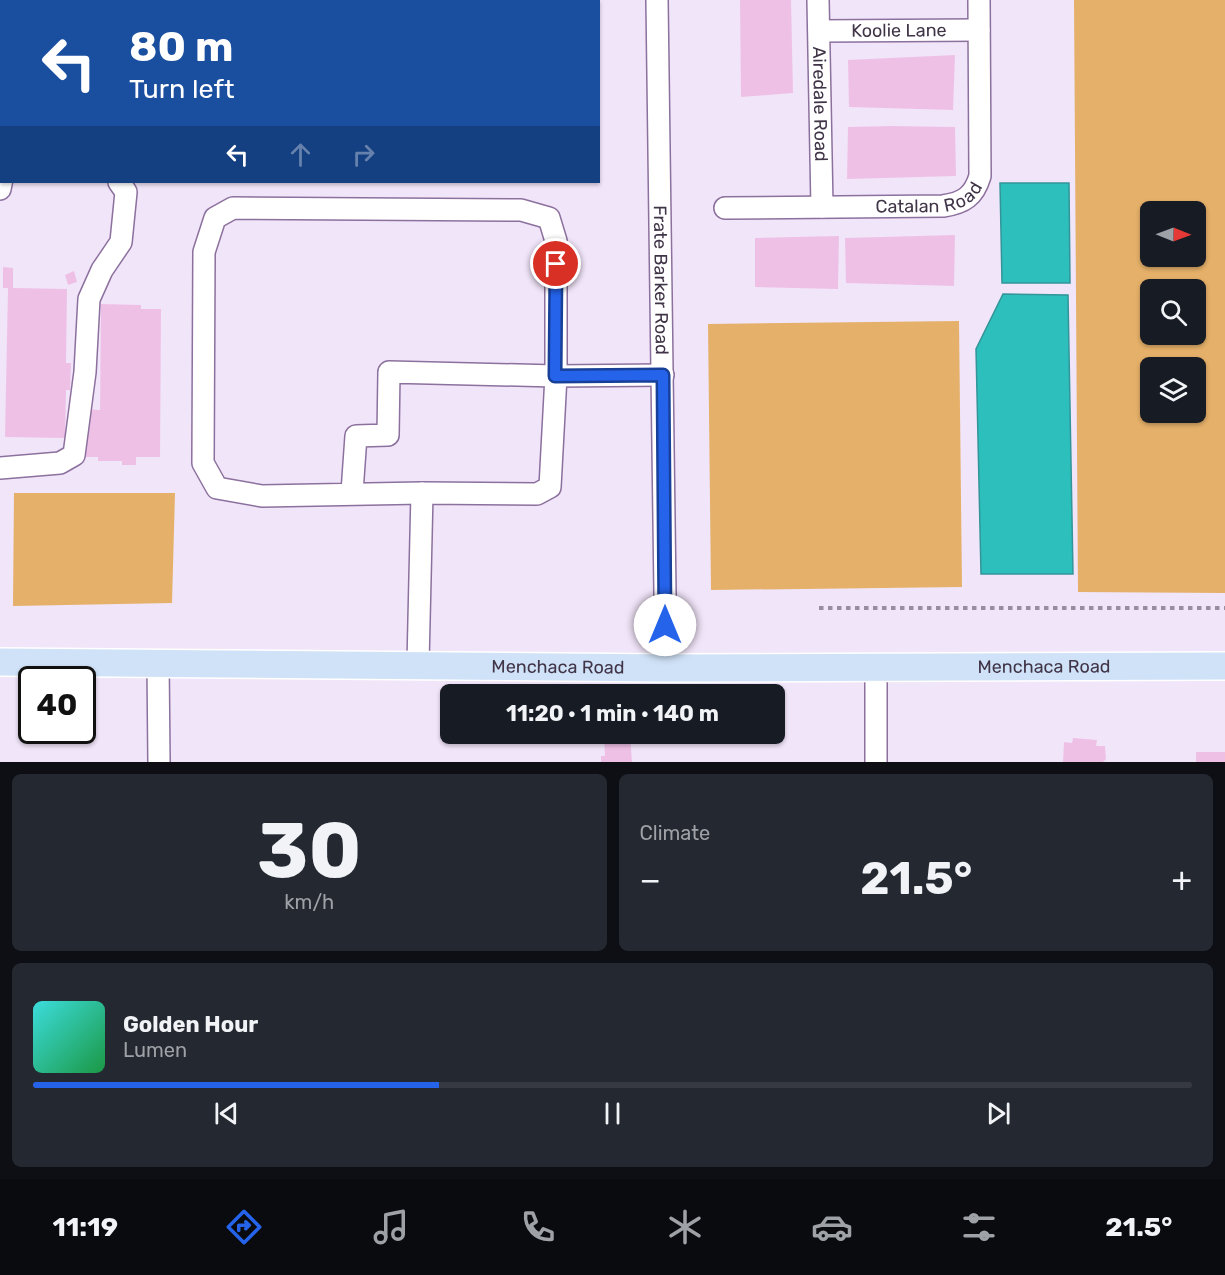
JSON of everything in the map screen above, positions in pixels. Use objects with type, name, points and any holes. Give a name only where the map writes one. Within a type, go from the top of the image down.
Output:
[{"type":"main road","name":"Menchaca Road","points":[[0,662],[418,663],[666,668],[1225,666]]},
{"type":"street","name":"Frate Barker Road","points":[[657,0],[666,668]]},
{"type":"street","name":"Airedale Road","points":[[818,0],[822,207]]},
{"type":"street","name":"Catalan Road","points":[[725,208],[943,206],[964,201],[972,195],[980,176],[979,0]]},
{"type":"street","name":"Koolie Lane","points":[[819,31],[979,30]]},
{"type":"street","points":[[0,468],[60,463],[74,455],[85,372],[89,298],[102,270],[121,242],[126,192],[119,183]]},
{"type":"street","points":[[234,208],[521,210],[549,218],[556,241],[555,376],[550,487],[537,494],[352,492],[262,496],[217,488],[203,463],[204,252],[215,218],[234,208]]},
{"type":"street","points":[[352,492],[356,436],[388,435],[389,372],[555,376],[663,375]]},
{"type":"street","points":[[418,663],[422,493]]},
{"type":"street","points":[[158,662],[159,762]]},
{"type":"street","points":[[876,668],[876,762]]},
{"type":"path","points":[[819,608],[1225,608]]},
{"type":"shaded area","points":[[1074,0],[1225,0],[1225,593],[1078,592]]},
{"type":"shaded area","points":[[1000,183],[1069,183],[1070,283],[1002,283]]},
{"type":"shaded area","points":[[1003,294],[1068,295],[1073,574],[981,574],[976,349]]},
{"type":"shaded area","points":[[959,321],[962,587],[711,590],[708,324]]},
{"type":"shaded area","points":[[14,493],[175,493],[172,603],[13,606]]},
{"type":"building","points":[[740,0],[791,0],[793,93],[741,97]]},
{"type":"building","points":[[955,55],[953,110],[849,107],[848,60]]},
{"type":"building","points":[[848,127],[955,127],[956,176],[847,179]]},
{"type":"building","points":[[955,235],[954,286],[846,283],[845,238]]},
{"type":"building","points":[[839,236],[838,289],[755,287],[755,238]]},
{"type":"building","points":[[3,267],[13,268],[13,288],[67,289],[66,363],[71,363],[70,390],[66,390],[65,438],[5,437],[8,288],[3,288]]},
{"type":"building","points":[[74,271],[77,282],[68,285],[65,275]]},
{"type":"building","points":[[101,304],[141,305],[141,309],[161,309],[160,457],[136,457],[136,465],[122,465],[122,461],[98,461],[98,457],[84,457],[85,409],[100,410]]},
{"type":"building","points":[[1073,738],[1097,740],[1096,746],[1105,746],[1106,759],[1103,762],[1063,762],[1064,742],[1072,743]]},
{"type":"building","points":[[604,744],[631,744],[632,762],[601,762],[601,756],[605,756]]},
{"type":"building","points":[[1196,752],[1225,752],[1225,762],[1196,762]]},
{"type":"route","points":[[556,264],[555,376],[663,375],[665,625]]}]
